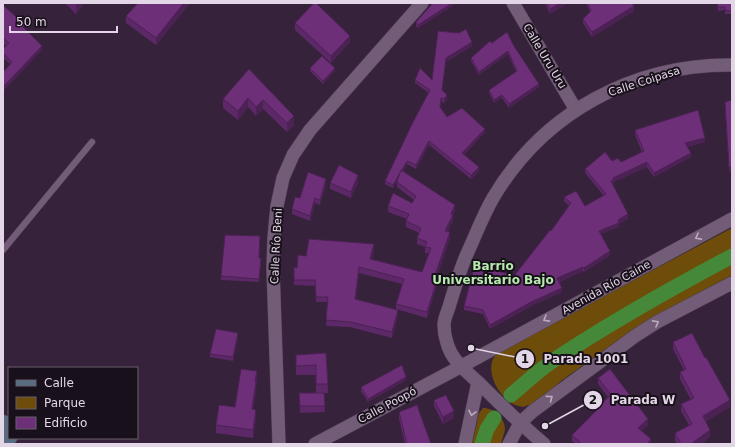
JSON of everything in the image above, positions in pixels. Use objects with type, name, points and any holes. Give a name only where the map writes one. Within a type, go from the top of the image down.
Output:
[{"type":"main road","points":[[3,424],[8,433]]},
{"type":"street","name":"Calle Río Beni","points":[[279,444],[273,268],[277,206],[283,178],[293,155],[310,130],[422,3]]},
{"type":"street","name":"Calle Uru Uru","points":[[513,3],[576,110]]},
{"type":"street","name":"Calle Coipasa","points":[[460,367],[452,356],[446,342],[444,324],[459,273],[493,198],[507,177],[528,152],[550,130],[576,110],[605,92],[658,74],[683,68],[732,65]]},
{"type":"street","name":"Avenida Río Caine","points":[[480,355],[732,219]]},
{"type":"street","points":[[509,444],[520,423],[549,398],[635,336],[657,322],[732,283]]},
{"type":"street","name":"Calle Poopó","points":[[315,444],[480,355]]},
{"type":"street","points":[[460,367],[544,444]]},
{"type":"street","points":[[465,444],[478,382]]},
{"type":"lane","points":[[3,250],[92,142]]},
{"type":"green space","points":[[732,228],[732,275],[635,328],[561,381],[537,402],[523,407],[511,403],[502,395],[493,379],[491,367],[493,358],[502,350]]},
{"type":"green space","points":[[483,408],[495,411],[503,420],[505,430],[501,444],[472,444],[479,413]]},
{"type":"building","points":[[138,3],[184,3],[156,38],[126,16]]},
{"type":"building","points":[[314,3],[316,3],[350,36],[331,56],[295,23]]},
{"type":"building","points":[[433,3],[452,3],[418,25],[416,22]]},
{"type":"building","points":[[547,3],[560,3],[550,9]]},
{"type":"building","points":[[588,3],[632,3],[634,6],[592,32],[583,19],[591,11]]},
{"type":"building","points":[[717,3],[732,3],[732,11],[725,10],[725,7],[718,7]]},
{"type":"building","points":[[3,5],[25,25],[23,27],[42,46],[3,87],[3,72],[12,62],[3,53],[3,49],[9,43],[3,38]]},
{"type":"building","points":[[466,29],[472,42],[446,58],[442,90],[447,95],[444,99],[441,98],[440,107],[447,117],[462,108],[485,129],[462,153],[479,167],[471,175],[429,141],[416,165],[407,161],[393,185],[385,181],[430,90],[415,80],[420,68],[432,80],[438,31],[459,33]]},
{"type":"building","points":[[507,32],[514,46],[539,84],[509,104],[502,95],[494,100],[489,90],[517,71],[508,51],[479,72],[471,58],[490,41],[492,43]]},
{"type":"building","points":[[322,56],[335,68],[323,81],[310,68]]},
{"type":"building","points":[[249,69],[294,116],[287,123],[263,100],[256,107],[248,98],[238,111],[223,99]]},
{"type":"building","points":[[732,100],[732,170],[731,167],[729,167],[725,102]]},
{"type":"building","points":[[698,110],[705,138],[685,143],[691,153],[654,173],[647,162],[613,178],[614,180],[611,181],[628,214],[618,220],[619,223],[599,231],[610,251],[584,268],[583,267],[557,278],[562,288],[531,302],[490,325],[483,310],[464,306],[475,264],[514,276],[550,230],[551,231],[571,203],[564,197],[576,191],[585,206],[606,194],[585,169],[605,152],[612,161],[618,158],[621,162],[644,151],[635,130]]},
{"type":"building","points":[[339,165],[358,175],[351,192],[330,183]]},
{"type":"building","points":[[401,170],[455,205],[451,214],[453,215],[445,231],[450,232],[433,281],[436,283],[427,312],[396,304],[404,279],[359,267],[355,299],[398,310],[392,332],[350,322],[326,320],[328,297],[316,297],[315,280],[294,280],[294,267],[297,268],[298,255],[306,256],[309,239],[374,244],[370,259],[422,272],[431,248],[425,247],[427,242],[417,238],[421,228],[406,221],[409,214],[388,206],[393,193],[412,203],[416,196],[397,182]]},
{"type":"building","points":[[308,172],[326,179],[320,200],[315,198],[310,216],[292,209],[295,197],[300,198]]},
{"type":"building","points":[[225,235],[260,236],[259,258],[261,258],[259,279],[221,276]]},
{"type":"building","points":[[216,329],[238,333],[233,357],[210,354]]},
{"type":"building","points":[[692,333],[730,400],[703,416],[710,430],[691,444],[681,444],[675,433],[692,424],[681,404],[694,398],[680,372],[686,369],[673,342]]},
{"type":"building","points":[[326,353],[328,384],[316,384],[316,365],[296,366],[296,355]]},
{"type":"building","points":[[402,365],[406,377],[368,399],[361,387]]},
{"type":"building","points":[[241,369],[257,371],[252,409],[256,410],[253,430],[216,425],[219,405],[235,407]]},
{"type":"building","points":[[610,369],[648,419],[638,428],[651,439],[647,444],[582,444],[572,435],[611,395],[598,378]]},
{"type":"building","points":[[299,393],[324,393],[325,406],[300,406]]},
{"type":"building","points":[[446,395],[454,411],[443,417],[434,400]]},
{"type":"building","points":[[417,405],[431,444],[407,444],[399,412]]},
{"type":"waterway","points":[[511,395],[551,362],[617,320],[732,256]]},
{"type":"waterway","points":[[482,444],[487,429],[494,418]]},
{"type":"place","name":"Parada 1001","points":[[471,348]]},
{"type":"place","name":"Parada W","points":[[545,426]]},
{"type":"district","name":"Barrio Universitario Bajo","points":[[493,273]]}]
